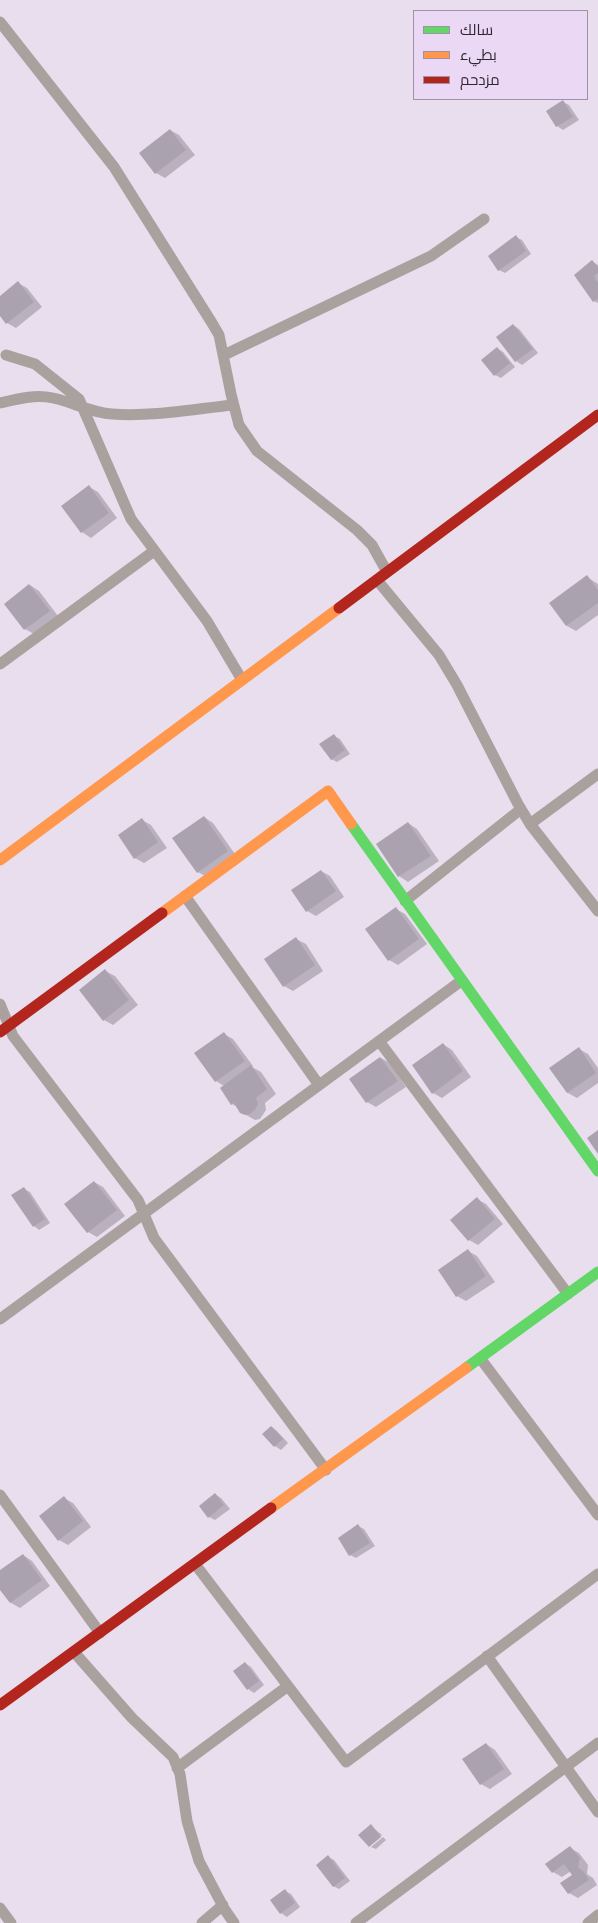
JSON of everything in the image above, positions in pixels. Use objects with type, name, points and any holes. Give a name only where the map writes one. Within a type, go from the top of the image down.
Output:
[{"type":"street","points":[[0,22],[114,167],[216,329],[224,355],[239,425],[257,452],[357,530],[372,545],[387,572]]},
{"type":"street","points":[[224,355],[431,256],[484,219]]},
{"type":"street","points":[[6,356],[35,364],[79,400],[131,519],[207,621],[242,680]]},
{"type":"street","points":[[0,403],[28,397],[52,398],[94,412],[114,414],[157,413],[234,405]]},
{"type":"street","points":[[0,860],[598,415]]},
{"type":"street","points":[[0,664],[154,550]]},
{"type":"street","points":[[376,580],[439,655],[457,685],[530,824],[598,911]]},
{"type":"street","points":[[530,824],[598,774]]},
{"type":"street","points":[[4,1029],[328,791],[461,981],[598,1171]]},
{"type":"street","points":[[405,900],[521,809]]},
{"type":"street","points":[[185,896],[319,1085]]},
{"type":"street","points":[[0,1319],[461,981]]},
{"type":"street","points":[[0,1004],[4,1029],[13,1036],[138,1200],[154,1238],[326,1470]]},
{"type":"street","points":[[379,1041],[568,1294]]},
{"type":"street","points":[[0,1705],[598,1272]]},
{"type":"street","points":[[480,1358],[598,1515]]},
{"type":"street","points":[[0,1495],[100,1633]]},
{"type":"street","points":[[195,1564],[346,1762],[598,1574]]},
{"type":"street","points":[[74,1652],[132,1718],[173,1757],[180,1774],[187,1821],[199,1861],[234,1923]]},
{"type":"street","points":[[487,1656],[598,1812]]},
{"type":"street","points":[[177,1768],[288,1686]]},
{"type":"street","points":[[356,1923],[598,1743]]},
{"type":"street","points":[[202,1923],[223,1905]]},
{"type":"street","points":[[0,1908],[11,1923]]},
{"type":"street","points":[[588,1923],[598,1915]]},
{"type":"building","points":[[563,100],[573,117],[556,127],[546,111]]},
{"type":"building","points":[[170,129],[186,150],[155,174],[139,153]]},
{"type":"building","points":[[516,235],[526,251],[498,271],[488,256]]},
{"type":"building","points":[[592,260],[598,267],[598,273],[594,276],[598,283],[598,299],[593,302],[574,275]]},
{"type":"building","points":[[18,281],[34,302],[6,324],[0,316],[0,296]]},
{"type":"building","points":[[513,324],[533,349],[515,362],[496,337]]},
{"type":"building","points":[[497,347],[510,363],[494,376],[481,360]]},
{"type":"building","points":[[89,485],[109,513],[81,533],[61,506]]},
{"type":"building","points":[[587,575],[598,590],[598,603],[566,626],[549,603]]},
{"type":"building","points":[[29,584],[50,611],[24,630],[4,604]]},
{"type":"building","points":[[334,734],[345,750],[331,760],[319,744]]},
{"type":"building","points":[[204,816],[228,851],[197,873],[172,838]]},
{"type":"building","points":[[142,818],[158,842],[134,859],[118,835]]},
{"type":"building","points":[[408,822],[431,856],[398,877],[376,844]]},
{"type":"building","points":[[321,870],[336,891],[306,912],[291,890]]},
{"type":"building","points":[[396,907],[419,939],[388,961],[365,929]]},
{"type":"building","points":[[296,937],[315,965],[283,987],[264,959]]},
{"type":"building","points":[[105,969],[129,1000],[103,1021],[79,990]]},
{"type":"building","points":[[224,1032],[245,1061],[215,1082],[194,1053]]},
{"type":"building","points":[[443,1043],[463,1071],[432,1094],[412,1065]]},
{"type":"building","points":[[579,1047],[596,1073],[567,1093],[549,1068]]},
{"type":"building","points":[[380,1057],[398,1081],[366,1103],[349,1079]]},
{"type":"building","points":[[251,1065],[267,1089],[256,1098],[258,1104],[255,1110],[245,1115],[240,1113],[234,1103],[231,1105],[220,1088]]},
{"type":"building","points":[[598,1130],[598,1154],[587,1138]]},
{"type":"building","points":[[94,1181],[117,1210],[87,1233],[64,1204]]},
{"type":"building","points":[[24,1187],[45,1219],[33,1227],[11,1195]]},
{"type":"building","points":[[477,1197],[495,1219],[468,1241],[450,1220]]},
{"type":"building","points":[[468,1249],[486,1276],[456,1297],[438,1270]]},
{"type":"building","points":[[271,1426],[283,1439],[274,1447],[262,1434]]},
{"type":"building","points":[[215,1493],[224,1505],[208,1518],[199,1506]]},
{"type":"building","points":[[64,1496],[83,1521],[58,1541],[39,1516]]},
{"type":"building","points":[[358,1524],[370,1543],[349,1556],[338,1538]]},
{"type":"building","points":[[23,1554],[42,1580],[10,1603],[0,1590],[0,1570]]},
{"type":"building","points":[[245,1662],[259,1681],[247,1690],[233,1671]]},
{"type":"building","points":[[486,1743],[504,1769],[480,1785],[462,1759]]},
{"type":"building","points":[[371,1824],[381,1837],[369,1847],[358,1835]]},
{"type":"building","points":[[570,1846],[580,1858],[578,1867],[589,1880],[568,1894],[560,1883],[572,1875],[564,1864],[552,1873],[545,1864]]},
{"type":"building","points":[[328,1855],[345,1878],[333,1887],[316,1865]]},
{"type":"building","points":[[285,1889],[295,1903],[280,1914],[270,1900]]},
{"type":"traffic: fast","points":[[351,824],[598,1171]]},
{"type":"traffic: fast","points":[[466,1368],[598,1272]]},
{"type":"traffic: slow","points":[[0,860],[339,608]]},
{"type":"traffic: slow","points":[[162,913],[328,791],[351,824]]},
{"type":"traffic: slow","points":[[271,1508],[466,1368]]},
{"type":"traffic: jam","points":[[339,608],[598,415]]},
{"type":"traffic: jam","points":[[0,1032],[162,913]]},
{"type":"traffic: jam","points":[[0,1705],[271,1508]]}]
